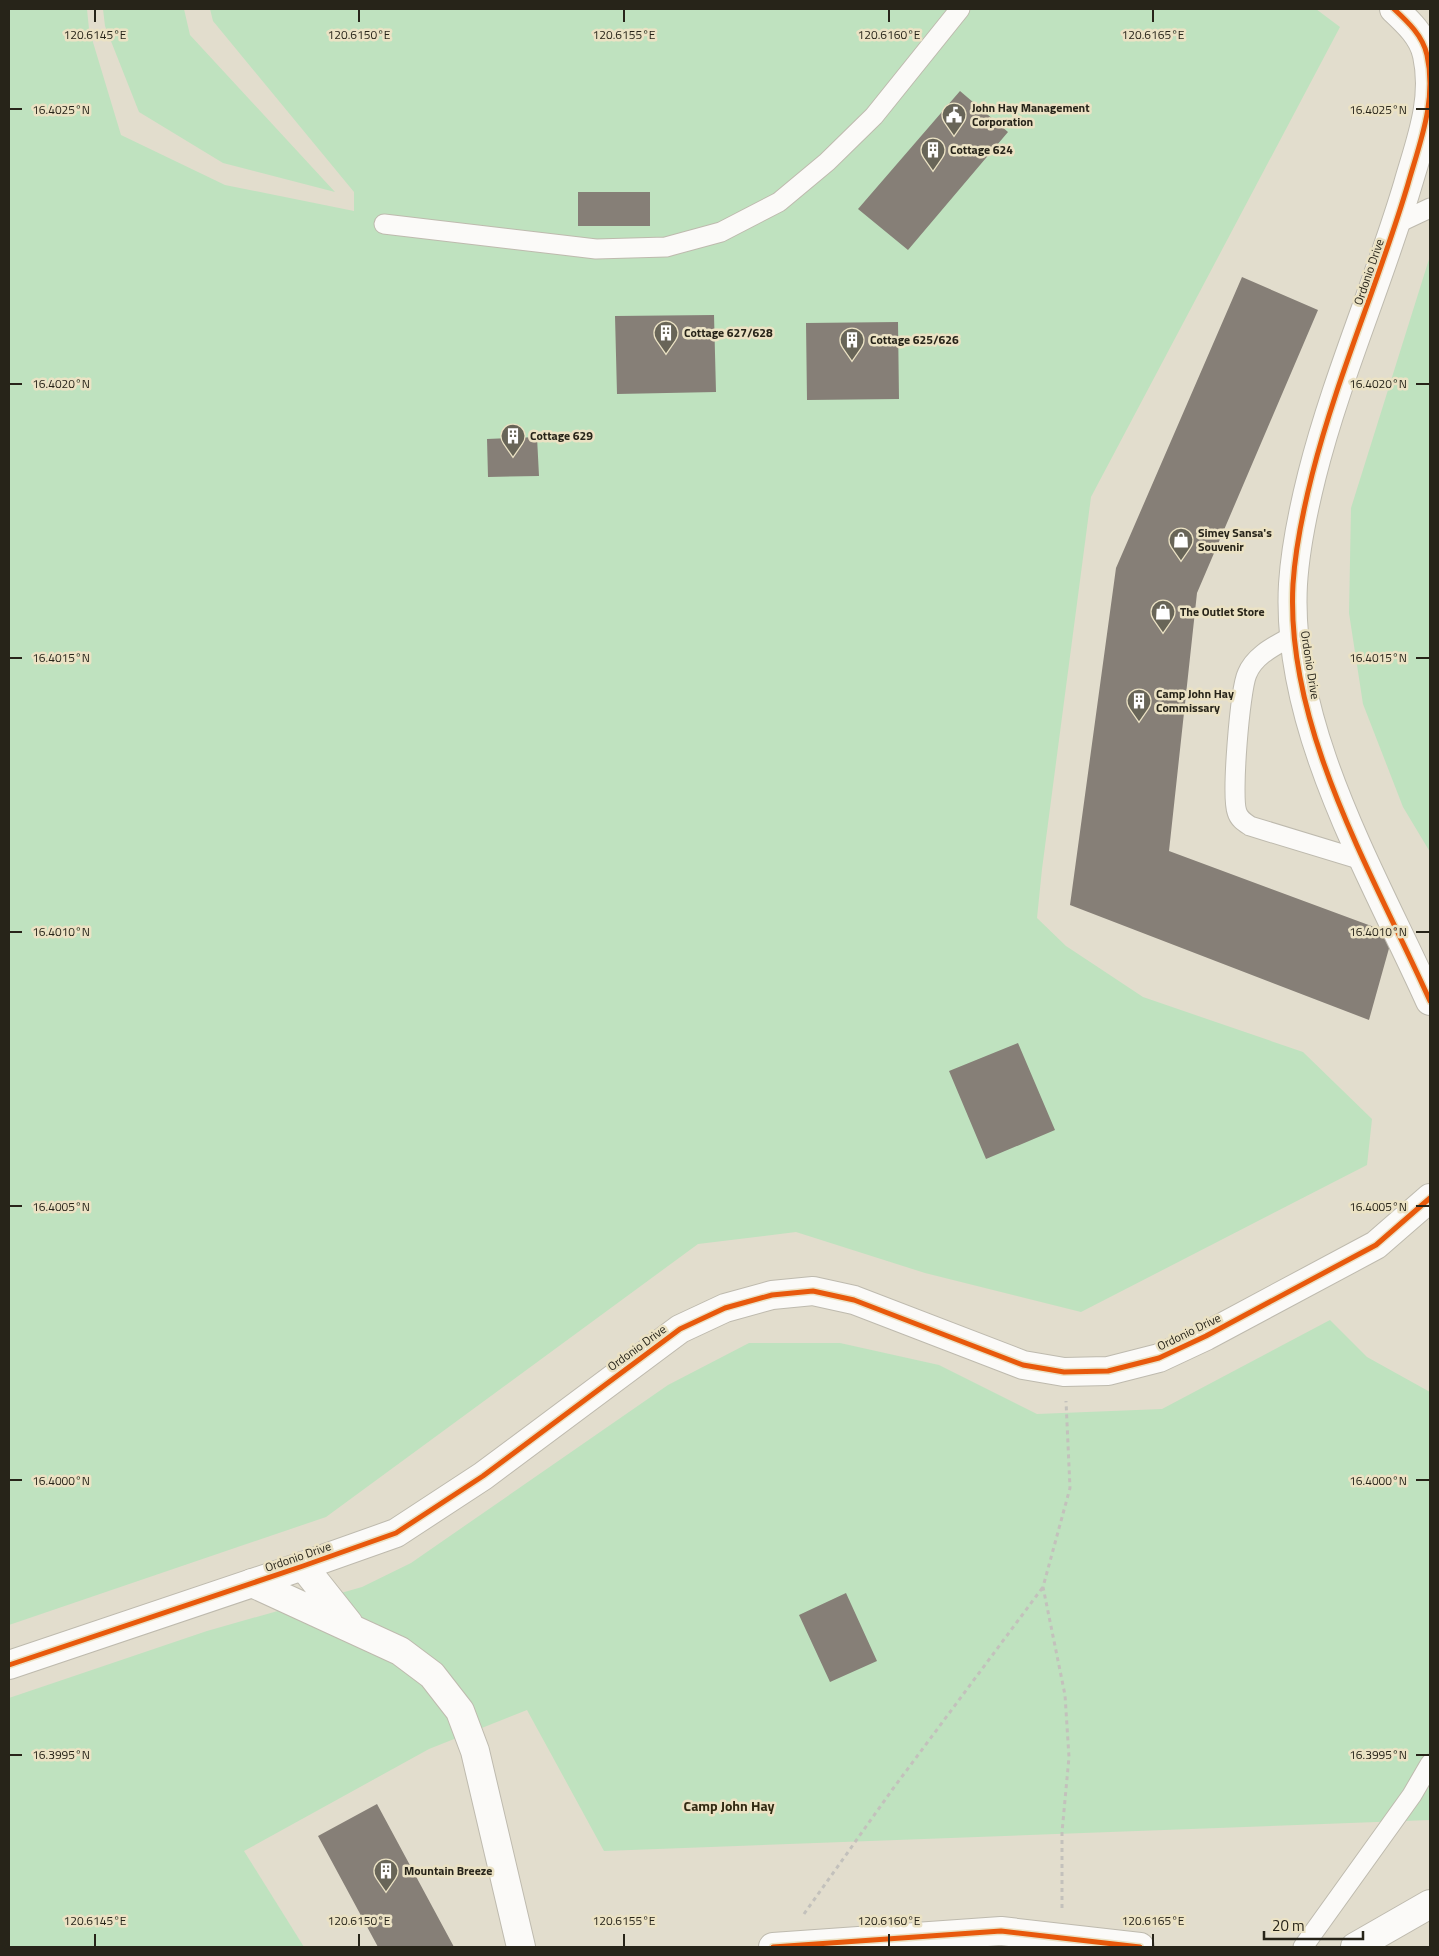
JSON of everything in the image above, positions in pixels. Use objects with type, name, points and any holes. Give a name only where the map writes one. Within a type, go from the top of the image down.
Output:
[{"type":"street","name":"Ordonio Drive","points":[[1394,9],[1419,34],[1427,54],[1430,103],[1421,142],[1396,224],[1329,417],[1312,476],[1293,584],[1294,635],[1299,677],[1312,731],[1365,861],[1430,1001]]},
{"type":"street","name":"Ordonio Drive","points":[[9,1665],[396,1533],[483,1476],[680,1329],[725,1308],[772,1295],[814,1291],[854,1300],[1022,1365],[1064,1372],[1108,1371],[1151,1360],[1206,1336],[1376,1245],[1430,1198]]},
{"type":"street","name":"Ordonio Drive","points":[[303,1566],[354,1629]]},
{"type":"street","name":"Ordonio Drive","points":[[252,1582],[400,1650],[432,1675],[460,1711],[475,1751],[521,1947]]},
{"type":"street","points":[[1355,1947],[1430,1904]]},
{"type":"street","points":[[773,1947],[1001,1931],[1140,1947]]},
{"type":"lane","points":[[384,224],[596,249],[666,247],[721,232],[778,202],[827,162],[874,116],[960,9]]},
{"type":"lane","points":[[1396,224],[1430,208]]},
{"type":"lane","points":[[1294,635],[1258,658],[1247,673],[1242,692],[1237,750],[1234,798],[1236,811],[1241,820],[1250,826],[1365,861]]},
{"type":"lane","points":[[1303,1947],[1412,1795],[1430,1764]]},
{"type":"path","points":[[803,1915],[898,1782],[1043,1587],[1070,1488],[1064,1372]]},
{"type":"path","points":[[1043,1587],[1065,1695],[1068,1739],[1069,1757],[1062,1832],[1062,1916]]},
{"type":"green space","points":[[9,9],[87,9],[89,29],[121,135],[225,185],[354,211],[354,192],[213,21],[210,9],[1316,9],[1340,27],[1091,497],[1037,918],[1066,946],[1143,997],[1303,1052],[1372,1119],[1367,1165],[1081,1312],[925,1273],[796,1232],[698,1244],[326,1517],[9,1625]]},
{"type":"green space","points":[[103,9],[184,9],[190,35],[335,192],[223,163],[139,112],[105,26]]},
{"type":"green space","points":[[1430,256],[1430,852],[1403,807],[1363,704],[1349,613],[1351,508]]},
{"type":"green space","points":[[1330,1320],[1367,1357],[1430,1392],[1430,1820],[604,1851],[527,1710],[429,1749],[244,1851],[304,1947],[9,1947],[9,1698],[207,1631],[362,1587],[411,1563],[668,1385],[749,1343],[840,1343],[939,1365],[1037,1414],[1162,1409]]},
{"type":"building","name":"Cottage 624","points":[[960,91],[1008,132],[908,250],[858,209]]},
{"type":"building","points":[[578,192],[650,192],[650,226],[578,226]]},
{"type":"building","name":"Camp John Hay Commissary","points":[[1242,277],[1318,310],[1197,593],[1169,851],[1393,934],[1369,1020],[1070,905],[1116,568]]},
{"type":"building","name":"Cottage 627/628","points":[[714,315],[716,392],[617,394],[615,316]]},
{"type":"building","name":"Cottage 625/626","points":[[898,322],[899,399],[807,400],[806,323]]},
{"type":"building","name":"Cottage 629","points":[[537,437],[539,476],[488,477],[487,439]]},
{"type":"building","points":[[1018,1043],[1055,1130],[986,1159],[949,1071]]},
{"type":"building","points":[[846,1593],[877,1661],[830,1682],[799,1615]]},
{"type":"building","name":"Mountain Breeze","points":[[377,1804],[454,1947],[378,1947],[318,1836]]},
{"type":"cycle path","points":[[1394,9],[1414,30],[1425,48],[1430,72],[1429,105],[1422,137],[1397,221],[1333,402],[1312,475],[1300,530],[1294,571],[1294,638],[1303,692],[1318,746],[1337,799],[1359,851],[1430,1001]]},
{"type":"cycle path","points":[[9,1665],[396,1533],[483,1476],[680,1329],[725,1308],[772,1295],[813,1291],[854,1300],[1023,1365],[1064,1372],[1108,1371],[1159,1358],[1206,1336],[1376,1245],[1430,1198]]},
{"type":"cycle path","points":[[773,1947],[1001,1931],[1140,1947]]},
{"type":"place","name":"John Hay Management Corporation","points":[[954,136]]},
{"type":"place","name":"Cottage 624","points":[[933,171]]},
{"type":"place","name":"Cottage 627/628","points":[[666,354]]},
{"type":"place","name":"Cottage 625/626","points":[[852,361]]},
{"type":"place","name":"Cottage 629","points":[[513,457]]},
{"type":"place","name":"Simey Sansa's Souvenir","points":[[1181,561]]},
{"type":"place","name":"The Outlet Store","points":[[1163,633]]},
{"type":"place","name":"Camp John Hay Commissary","points":[[1139,722]]},
{"type":"place","name":"Mountain Breeze","points":[[386,1892]]},
{"type":"district","name":"Camp John Hay","points":[[729,1806]]}]
